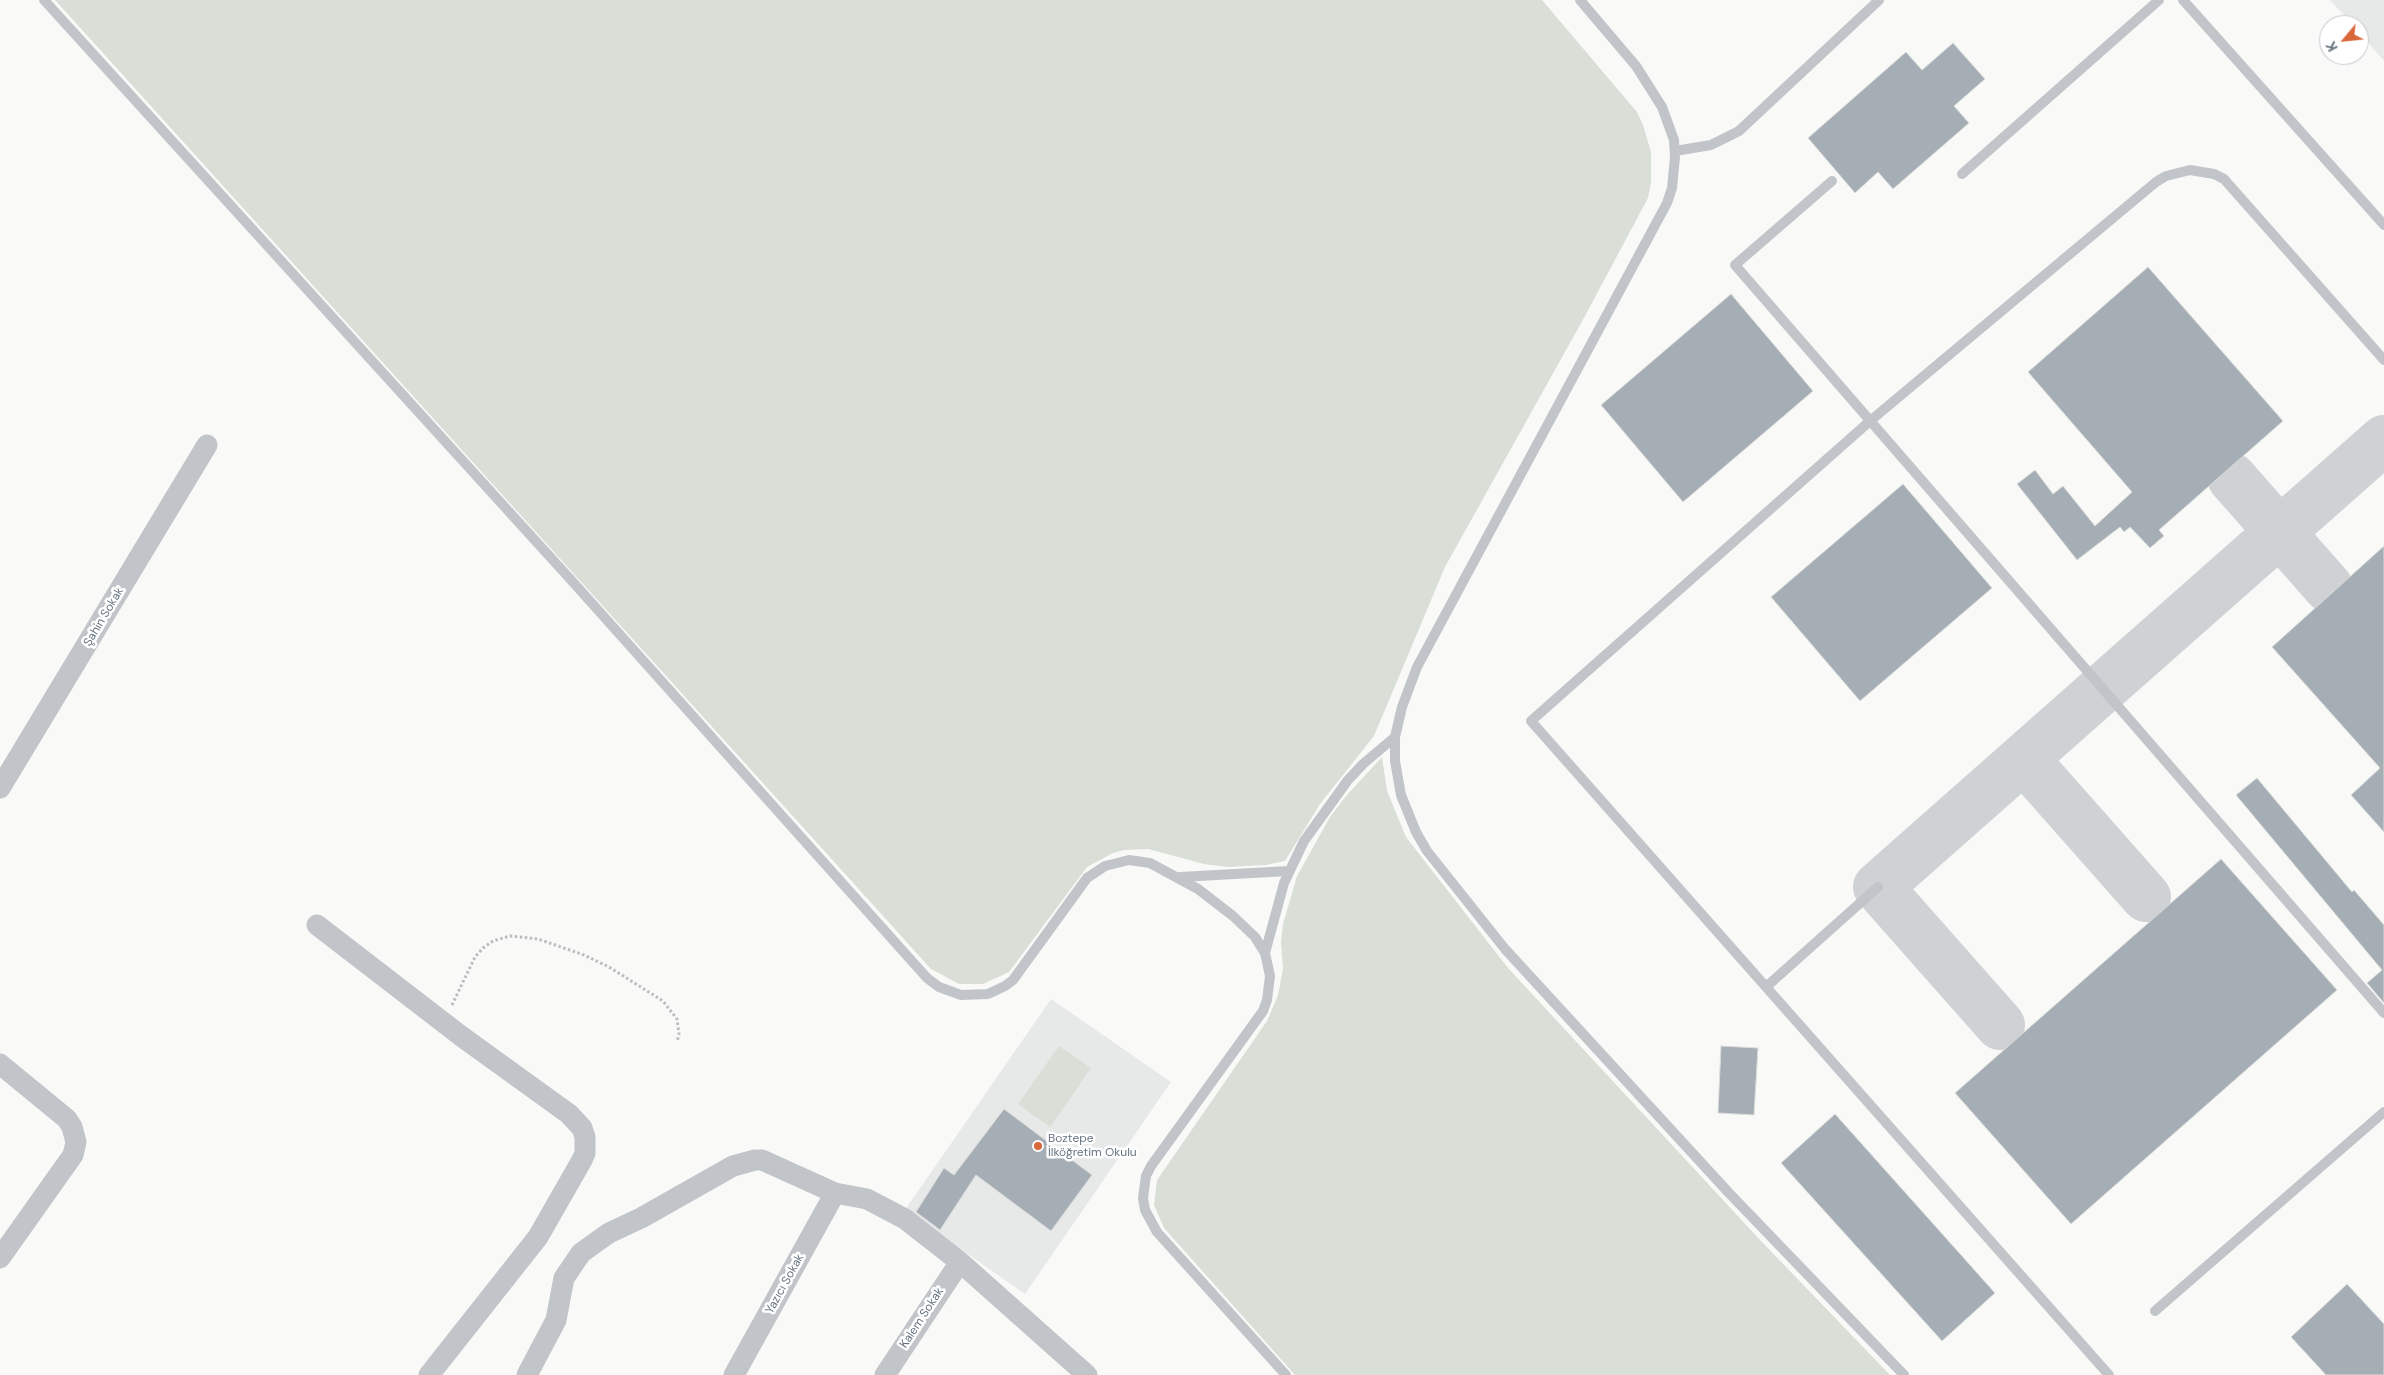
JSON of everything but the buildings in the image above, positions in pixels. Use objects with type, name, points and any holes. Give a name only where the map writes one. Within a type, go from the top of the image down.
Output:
[{"type":"street","name":"Şahin Sokak","points":[[0,788],[207,445]]},
{"type":"street","points":[[317,925],[444,1023],[576,1120],[582,1128],[586,1145],[582,1160],[538,1237],[429,1375]]},
{"type":"street","points":[[0,1064],[67,1119],[72,1127],[76,1142],[74,1155],[0,1258]]},
{"type":"street","points":[[527,1375],[556,1320],[564,1278],[581,1252],[609,1233],[641,1218],[733,1166],[749,1160],[762,1160],[835,1193],[867,1199],[905,1219],[960,1262],[1087,1375]]},
{"type":"street","name":"Yazıcı Sokak","points":[[734,1375],[835,1193]]},
{"type":"street","name":"Kalem Sokak","points":[[885,1375],[960,1262]]},
{"type":"lane","points":[[44,0],[928,978],[939,987],[961,995],[988,994],[1005,986],[1013,980],[1087,878],[1105,866],[1117,862],[1140,861],[1155,865],[1180,877],[1233,916],[1255,938],[1265,953],[1270,976],[1267,1000],[1263,1011],[1151,1166],[1146,1176],[1143,1198],[1147,1216],[1157,1232],[1286,1375]]},
{"type":"lane","points":[[1580,0],[1650,86],[1669,123],[1675,151],[1675,173],[1667,203],[1417,667],[1402,707],[1395,737],[1397,778],[1406,811],[1427,851],[1505,949],[1729,1193],[1904,1375]]},
{"type":"lane","points":[[1675,151],[1711,145],[1739,131],[1879,0]]},
{"type":"lane","points":[[1962,174],[2159,0]]},
{"type":"lane","points":[[2183,0],[2384,225]]},
{"type":"lane","points":[[2109,1375],[1531,721],[1870,421],[2156,182],[2178,172],[2190,170],[2214,174],[2224,179],[2384,360]]},
{"type":"lane","points":[[1832,181],[1735,265],[2384,1013]]},
{"type":"lane","points":[[1265,953],[1278,900],[1288,871],[1304,841],[1336,795],[1363,764],[1395,737]]},
{"type":"lane","points":[[1180,877],[1288,871]]},
{"type":"lane","points":[[1766,987],[1878,888]]},
{"type":"lane","points":[[2155,1311],[2384,1112]]},
{"type":"path","points":[[444,1023],[475,957],[493,942],[510,936],[538,939],[561,946],[609,968],[663,1001],[673,1012],[678,1026],[677,1042]]},
{"type":"shaded area","points":[[55,0],[1542,0],[1637,112],[1651,152],[1651,183],[1648,198],[1585,316],[1445,567],[1374,736],[1320,804],[1285,861],[1266,865],[1228,867],[1204,864],[1148,849],[1124,850],[1113,853],[1087,867],[1009,972],[983,984],[959,984],[931,969]]},
{"type":"shaded area","points":[[2330,0],[2384,0],[2384,61],[2369,44],[2369,15],[2344,15]]},
{"type":"shaded area","points":[[1382,757],[1387,791],[1406,837],[1508,968],[1761,1241],[1890,1375],[1295,1375],[1164,1228],[1154,1205],[1157,1180],[1267,1021],[1278,995],[1283,969],[1281,943],[1283,924],[1297,876],[1330,817],[1346,796]]},
{"type":"shaded area","name":"Boztepe İlköğretim Okulu","points":[[1051,999],[1171,1082],[1025,1294],[905,1210]]},
{"type":"shaded area","points":[[1059,1046],[1091,1068],[1050,1127],[1018,1104]]},
{"type":"taxiway","points":[[2000,1025],[1878,887],[2384,440]]},
{"type":"taxiway","points":[[2232,478],[2328,587]]},
{"type":"taxiway","points":[[2024,759],[2146,897]]},
{"type":"place","name":"Boztepe İlköğretim Okulu","points":[[1038,1146]]}]
